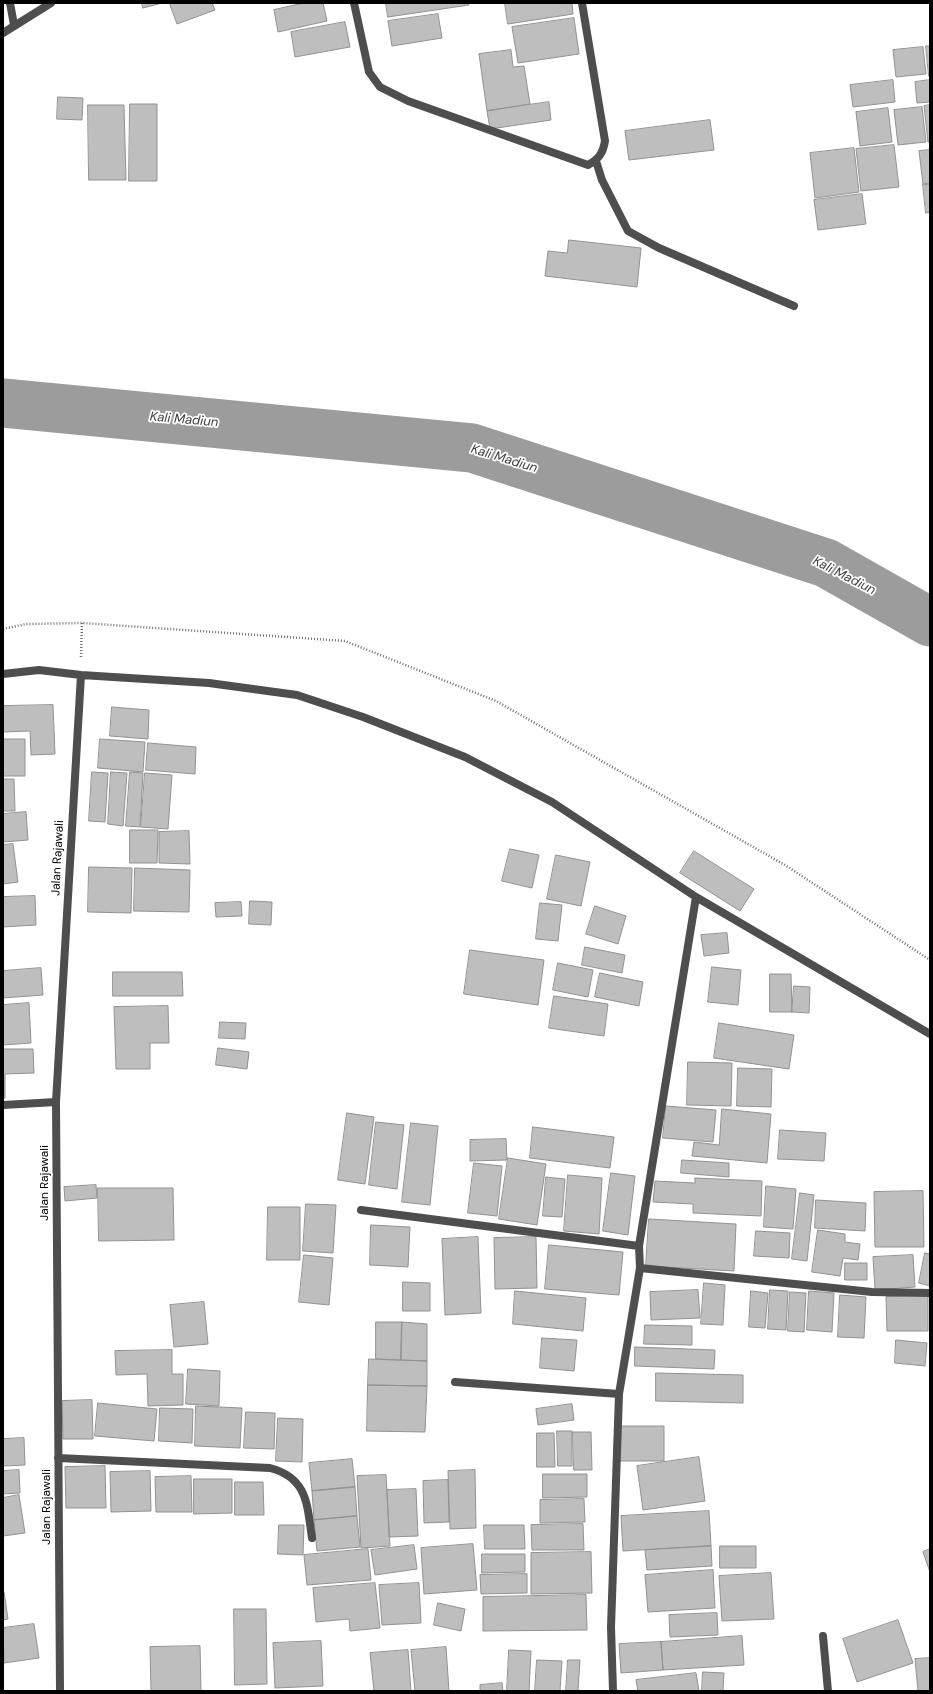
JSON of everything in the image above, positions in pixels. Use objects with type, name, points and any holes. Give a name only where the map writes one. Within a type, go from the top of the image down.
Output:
[{"type":"street","points":[[10,3],[14,25]]},
{"type":"street","points":[[3,33],[51,3]]},
{"type":"street","points":[[354,3],[369,72],[380,87],[408,101],[588,165],[596,161],[604,151],[605,141],[582,3]]},
{"type":"street","points":[[596,161],[602,180],[628,230],[659,248],[794,306]]},
{"type":"street","points":[[3,674],[39,670],[81,675],[209,683],[290,694],[364,717],[465,757],[552,802],[696,897],[930,1034]]},
{"type":"street","name":"Jalan Rajawali","points":[[60,1691],[56,1102],[81,675]]},
{"type":"street","points":[[613,1691],[611,1627],[619,1394],[640,1268],[639,1246],[696,897]]},
{"type":"street","points":[[3,1105],[56,1102]]},
{"type":"street","points":[[361,1210],[639,1246]]},
{"type":"street","points":[[640,1268],[872,1292],[930,1293]]},
{"type":"street","points":[[455,1382],[619,1394]]},
{"type":"street","points":[[58,1458],[270,1468],[284,1471],[301,1488],[306,1497],[312,1538]]},
{"type":"street","points":[[823,1636],[828,1691]]},
{"type":"path","points":[[3,629],[26,624],[82,623],[345,641],[496,701],[785,864],[930,960]]},
{"type":"path","points":[[81,675],[82,623]]},
{"type":"building","points":[[142,3],[162,3],[143,8]]},
{"type":"building","points":[[174,3],[212,3],[215,10],[177,24],[170,5]]},
{"type":"building","points":[[304,3],[323,3],[327,21],[278,32],[274,10]]},
{"type":"building","points":[[386,3],[468,3],[469,5],[388,17]]},
{"type":"building","points":[[505,3],[572,3],[573,14],[508,24]]},
{"type":"building","points":[[438,14],[442,38],[392,46],[388,21]]},
{"type":"building","points":[[574,18],[579,54],[518,63],[512,27]]},
{"type":"building","points":[[345,22],[350,47],[295,57],[291,32]]},
{"type":"building","points":[[926,46],[930,46],[930,76],[929,76]]},
{"type":"building","points":[[923,47],[926,74],[896,77],[893,50]]},
{"type":"building","points":[[511,50],[513,67],[524,66],[530,104],[487,111],[479,54]]},
{"type":"building","points":[[893,80],[895,102],[853,107],[850,85]]},
{"type":"building","points":[[930,80],[930,102],[917,103],[915,82]]},
{"type":"building","points":[[58,97],[83,98],[82,120],[57,119]]},
{"type":"building","points":[[549,102],[551,120],[490,129],[487,111]]},
{"type":"building","points":[[130,104],[157,104],[157,181],[129,181]]},
{"type":"building","points":[[88,105],[124,105],[126,180],[89,180]]},
{"type":"building","points":[[930,105],[930,142],[928,142],[924,106]]},
{"type":"building","points":[[922,107],[926,142],[898,145],[894,110]]},
{"type":"building","points":[[888,108],[892,142],[860,146],[856,112]]},
{"type":"building","points":[[710,120],[714,150],[629,160],[625,131]]},
{"type":"building","points":[[894,145],[899,187],[861,191],[856,149]]},
{"type":"building","points":[[854,148],[859,192],[815,198],[810,153]]},
{"type":"building","points":[[930,150],[930,184],[923,184],[919,151]]},
{"type":"building","points":[[923,184],[930,184],[930,212],[926,213]]},
{"type":"building","points":[[862,194],[866,224],[818,230],[814,200]]},
{"type":"building","points":[[569,240],[641,248],[637,287],[545,276],[548,251],[567,253]]},
{"type":"building","points":[[53,705],[55,754],[31,755],[30,731],[3,732],[3,706]]},
{"type":"building","points":[[112,707],[149,710],[148,739],[110,736]]},
{"type":"building","points":[[3,739],[25,739],[25,776],[3,776]]},
{"type":"building","points":[[100,739],[145,742],[143,772],[98,768]]},
{"type":"building","points":[[148,743],[196,747],[195,774],[146,770]]},
{"type":"building","points":[[92,772],[108,773],[105,822],[89,821]]},
{"type":"building","points":[[111,772],[127,773],[123,826],[108,824]]},
{"type":"building","points":[[130,772],[143,773],[140,827],[126,826]]},
{"type":"building","points":[[145,773],[172,775],[168,829],[141,827]]},
{"type":"building","points":[[3,779],[14,779],[15,811],[3,811]]},
{"type":"building","points":[[26,812],[28,840],[3,842],[3,814]]},
{"type":"building","points":[[130,830],[158,830],[157,863],[130,863]]},
{"type":"building","points":[[189,831],[190,864],[159,863],[159,832]]},
{"type":"building","points":[[13,844],[18,882],[3,884],[3,845]]},
{"type":"building","points":[[510,849],[539,855],[532,888],[502,881]]},
{"type":"building","points":[[694,851],[754,889],[740,911],[680,873]]},
{"type":"building","points":[[556,855],[590,862],[581,906],[547,899]]},
{"type":"building","points":[[89,867],[132,868],[131,913],[88,912]]},
{"type":"building","points":[[135,868],[190,870],[189,912],[134,911]]},
{"type":"building","points":[[35,896],[36,925],[3,927],[3,897]]},
{"type":"building","points":[[250,901],[272,902],[271,925],[249,924]]},
{"type":"building","points":[[241,902],[242,916],[216,917],[215,903]]},
{"type":"building","points":[[540,903],[562,905],[558,941],[536,939]]},
{"type":"building","points":[[595,906],[626,916],[618,944],[586,934]]},
{"type":"building","points":[[727,933],[729,953],[704,956],[701,935]]},
{"type":"building","points":[[585,947],[625,955],[622,973],[582,965]]},
{"type":"building","points":[[470,950],[544,960],[538,1005],[464,994]]},
{"type":"building","points":[[558,963],[593,970],[588,997],[553,990]]},
{"type":"building","points":[[712,967],[741,970],[738,1005],[708,1002]]},
{"type":"building","points":[[41,968],[43,995],[3,998],[3,971]]},
{"type":"building","points":[[113,972],[182,972],[183,996],[113,996]]},
{"type":"building","points":[[600,973],[643,982],[639,1006],[595,997]]},
{"type":"building","points":[[770,974],[791,974],[792,1012],[770,1012]]},
{"type":"building","points":[[794,986],[810,987],[809,1013],[792,1012]]},
{"type":"building","points":[[554,996],[608,1004],[604,1036],[549,1028]]},
{"type":"building","points":[[29,1003],[31,1043],[3,1045],[3,1005]]},
{"type":"building","points":[[168,1006],[169,1043],[150,1043],[150,1069],[116,1069],[114,1007]]},
{"type":"building","points":[[220,1022],[246,1023],[245,1039],[219,1038]]},
{"type":"building","points":[[719,1023],[794,1035],[789,1069],[714,1058]]},
{"type":"building","points":[[218,1048],[249,1052],[247,1069],[216,1065]]},
{"type":"building","points":[[3,1049],[33,1049],[34,1073],[5,1074],[5,1098],[3,1098]]},
{"type":"building","points":[[688,1062],[732,1063],[731,1106],[687,1105]]},
{"type":"building","points":[[738,1068],[772,1069],[771,1107],[737,1106]]},
{"type":"building","points":[[666,1106],[716,1110],[713,1142],[663,1138]]},
{"type":"building","points":[[722,1109],[771,1114],[767,1163],[692,1156],[694,1142],[719,1145]]},
{"type":"building","points":[[347,1113],[374,1117],[365,1184],[338,1180]]},
{"type":"building","points":[[376,1122],[404,1125],[397,1189],[369,1185]]},
{"type":"building","points":[[411,1123],[438,1126],[430,1205],[402,1202]]},
{"type":"building","points":[[533,1127],[614,1137],[610,1168],[530,1158]]},
{"type":"building","points":[[780,1130],[826,1133],[824,1161],[778,1159]]},
{"type":"building","points":[[506,1139],[507,1160],[470,1161],[470,1140]]},
{"type":"building","points":[[508,1158],[546,1164],[537,1225],[499,1219]]},
{"type":"building","points":[[682,1160],[729,1163],[729,1177],[681,1173]]},
{"type":"building","points":[[474,1163],[502,1166],[497,1216],[468,1213]]},
{"type":"building","points":[[611,1173],[635,1176],[628,1235],[603,1231]]},
{"type":"building","points":[[568,1175],[602,1178],[599,1234],[564,1231]]},
{"type":"building","points":[[546,1177],[565,1179],[562,1217],[543,1216]]},
{"type":"building","points":[[695,1178],[762,1181],[761,1216],[693,1213],[693,1204],[653,1202],[655,1181],[695,1183]]},
{"type":"building","points":[[96,1185],[97,1198],[65,1201],[64,1187]]},
{"type":"building","points":[[766,1186],[796,1189],[793,1229],[764,1227]]},
{"type":"building","points":[[98,1188],[173,1188],[174,1240],[99,1241]]},
{"type":"building","points":[[923,1191],[924,1247],[875,1247],[874,1192]]},
{"type":"building","points":[[800,1193],[814,1195],[807,1261],[792,1259]]},
{"type":"building","points":[[816,1200],[866,1203],[865,1231],[815,1228]]},
{"type":"building","points":[[306,1204],[336,1205],[333,1253],[303,1251]]},
{"type":"building","points":[[268,1207],[300,1207],[300,1260],[267,1260]]},
{"type":"building","points":[[649,1219],[736,1224],[734,1271],[646,1266]]},
{"type":"building","points":[[371,1225],[410,1227],[408,1267],[370,1265]]},
{"type":"building","points":[[818,1230],[845,1234],[845,1242],[860,1244],[858,1260],[843,1258],[840,1276],[812,1272]]},
{"type":"building","points":[[756,1231],[790,1233],[789,1258],[754,1256]]},
{"type":"building","points":[[478,1237],[481,1313],[445,1315],[442,1239]]},
{"type":"building","points":[[536,1237],[537,1288],[495,1289],[494,1238]]},
{"type":"building","points":[[549,1245],[623,1252],[619,1295],[545,1289]]},
{"type":"building","points":[[925,1253],[930,1254],[930,1286],[919,1283]]},
{"type":"building","points":[[304,1255],[333,1258],[329,1305],[299,1302]]},
{"type":"building","points":[[913,1255],[915,1287],[875,1290],[873,1257]]},
{"type":"building","points":[[845,1263],[867,1263],[867,1280],[845,1280]]},
{"type":"building","points":[[403,1282],[430,1283],[430,1311],[403,1311]]},
{"type":"building","points":[[704,1283],[725,1285],[723,1325],[701,1324]]},
{"type":"building","points":[[698,1290],[700,1318],[651,1320],[650,1292]]},
{"type":"building","points":[[770,1290],[788,1291],[786,1330],[768,1329]]},
{"type":"building","points":[[515,1291],[586,1298],[583,1331],[513,1324]]},
{"type":"building","points":[[751,1291],[768,1293],[765,1328],[749,1327]]},
{"type":"building","points":[[809,1291],[834,1293],[832,1332],[807,1330]]},
{"type":"building","points":[[790,1292],[806,1293],[804,1332],[788,1331]]},
{"type":"building","points":[[840,1295],[866,1297],[864,1338],[838,1337]]},
{"type":"building","points":[[928,1296],[928,1331],[887,1331],[886,1297]]},
{"type":"building","points":[[204,1302],[208,1344],[174,1347],[170,1305]]},
{"type":"building","points":[[376,1322],[402,1322],[401,1360],[376,1359]]},
{"type":"building","points":[[402,1322],[427,1324],[427,1361],[401,1360]]},
{"type":"building","points":[[645,1325],[692,1326],[692,1345],[644,1344]]},
{"type":"building","points":[[542,1338],[577,1340],[574,1371],[540,1368]]},
{"type":"building","points":[[896,1340],[927,1343],[925,1366],[895,1363]]},
{"type":"building","points":[[635,1347],[715,1350],[714,1369],[635,1366]]},
{"type":"building","points":[[172,1350],[172,1374],[183,1374],[183,1405],[148,1406],[147,1374],[116,1375],[115,1351]]},
{"type":"building","points":[[369,1359],[427,1361],[427,1386],[368,1385]]},
{"type":"building","points":[[188,1369],[220,1371],[219,1406],[186,1404]]},
{"type":"building","points":[[656,1373],[743,1375],[743,1403],[656,1401]]},
{"type":"building","points":[[368,1385],[427,1386],[425,1432],[367,1431]]},
{"type":"building","points":[[92,1400],[93,1439],[63,1439],[62,1401]]},
{"type":"building","points":[[98,1403],[157,1409],[154,1441],[95,1436]]},
{"type":"building","points":[[572,1404],[574,1420],[538,1425],[536,1409]]},
{"type":"building","points":[[196,1406],[242,1408],[240,1448],[195,1446]]},
{"type":"building","points":[[160,1408],[193,1409],[192,1443],[159,1441]]},
{"type":"building","points":[[246,1412],[275,1413],[274,1449],[244,1448]]},
{"type":"building","points":[[278,1418],[303,1419],[302,1462],[276,1461]]},
{"type":"building","points":[[619,1426],[664,1426],[664,1461],[619,1461]]},
{"type":"building","points":[[557,1431],[572,1431],[572,1466],[558,1466]]},
{"type":"building","points":[[573,1432],[591,1432],[592,1470],[574,1470]]},
{"type":"building","points":[[537,1433],[554,1433],[555,1467],[537,1467]]},
{"type":"building","points":[[24,1438],[25,1465],[3,1466],[3,1439]]},
{"type":"building","points":[[699,1457],[705,1501],[643,1510],[637,1466]]},
{"type":"building","points":[[352,1459],[355,1487],[312,1491],[309,1463]]},
{"type":"building","points":[[105,1466],[106,1508],[66,1508],[65,1467]]},
{"type":"building","points":[[19,1470],[20,1493],[3,1494],[3,1471]]},
{"type":"building","points":[[475,1470],[476,1528],[450,1529],[448,1471]]},
{"type":"building","points":[[150,1471],[151,1511],[111,1512],[110,1472]]},
{"type":"building","points":[[543,1474],[587,1474],[587,1497],[543,1498]]},
{"type":"building","points":[[386,1475],[390,1546],[361,1548],[357,1476]]},
{"type":"building","points":[[191,1476],[192,1512],[156,1512],[155,1477]]},
{"type":"building","points":[[194,1479],[232,1479],[232,1513],[194,1514]]},
{"type":"building","points":[[448,1480],[449,1522],[424,1523],[423,1481]]},
{"type":"building","points":[[235,1482],[263,1482],[264,1515],[235,1515]]},
{"type":"building","points":[[355,1487],[357,1516],[314,1520],[312,1491]]},
{"type":"building","points":[[416,1489],[418,1536],[389,1537],[387,1490]]},
{"type":"building","points":[[19,1495],[25,1533],[3,1536],[3,1498]]},
{"type":"building","points":[[584,1499],[585,1522],[540,1523],[540,1500]]},
{"type":"building","points":[[709,1511],[711,1546],[623,1551],[621,1516]]},
{"type":"building","points":[[357,1516],[360,1547],[317,1551],[314,1520]]},
{"type":"building","points":[[583,1524],[584,1550],[532,1550],[531,1525]]},
{"type":"building","points":[[279,1525],[304,1525],[303,1555],[278,1554]]},
{"type":"building","points":[[484,1525],[524,1525],[525,1549],[485,1549]]},
{"type":"building","points":[[473,1544],[477,1590],[424,1594],[421,1548]]},
{"type":"building","points":[[414,1545],[417,1569],[375,1575],[371,1550]]},
{"type":"building","points":[[711,1546],[712,1566],[647,1570],[645,1550]]},
{"type":"building","points":[[720,1546],[756,1546],[756,1568],[720,1568]]},
{"type":"building","points":[[368,1549],[371,1580],[307,1585],[304,1555]]},
{"type":"building","points":[[930,1549],[930,1572],[923,1552]]},
{"type":"building","points":[[591,1552],[592,1593],[531,1594],[531,1553]]},
{"type":"building","points":[[482,1554],[525,1554],[525,1572],[482,1573]]},
{"type":"building","points":[[713,1570],[715,1608],[648,1612],[645,1575]]},
{"type":"building","points":[[771,1573],[774,1619],[722,1621],[719,1576]]},
{"type":"building","points":[[527,1574],[527,1593],[481,1594],[480,1575]]},
{"type":"building","points":[[375,1583],[380,1628],[350,1631],[349,1619],[316,1622],[313,1588]]},
{"type":"building","points":[[419,1583],[421,1623],[382,1625],[379,1585]]},
{"type":"building","points":[[3,1592],[8,1619],[3,1620]]},
{"type":"building","points":[[586,1595],[587,1630],[483,1631],[483,1597]]},
{"type":"building","points":[[438,1603],[465,1609],[461,1631],[434,1625]]},
{"type":"building","points":[[234,1609],[266,1609],[267,1684],[235,1685]]},
{"type":"building","points":[[717,1613],[718,1635],[670,1637],[669,1615]]},
{"type":"building","points":[[898,1620],[913,1663],[857,1682],[843,1639]]},
{"type":"building","points":[[34,1624],[39,1658],[4,1663],[3,1628]]},
{"type":"building","points":[[742,1636],[744,1665],[663,1670],[661,1642]]},
{"type":"building","points":[[321,1641],[323,1686],[275,1688],[273,1643]]},
{"type":"building","points":[[661,1642],[663,1670],[621,1673],[619,1644]]},
{"type":"building","points":[[200,1646],[201,1691],[151,1691],[150,1647]]},
{"type":"building","points":[[446,1647],[449,1691],[415,1691],[411,1650]]},
{"type":"building","points":[[408,1650],[411,1691],[374,1691],[370,1653]]},
{"type":"building","points":[[509,1650],[531,1651],[529,1691],[507,1691]]},
{"type":"building","points":[[930,1658],[930,1691],[918,1691],[915,1659]]},
{"type":"building","points":[[537,1660],[562,1661],[560,1691],[535,1691]]},
{"type":"building","points":[[568,1660],[580,1660],[578,1691],[566,1691]]},
{"type":"building","points":[[703,1672],[724,1673],[723,1691],[702,1691]]},
{"type":"building","points":[[696,1673],[699,1691],[638,1691],[636,1680]]},
{"type":"building","points":[[502,1683],[503,1691],[480,1691],[480,1685]]},
{"type":"waterway","name":"Kali Madiun","points":[[3,403],[472,448],[826,563],[930,622]]}]
